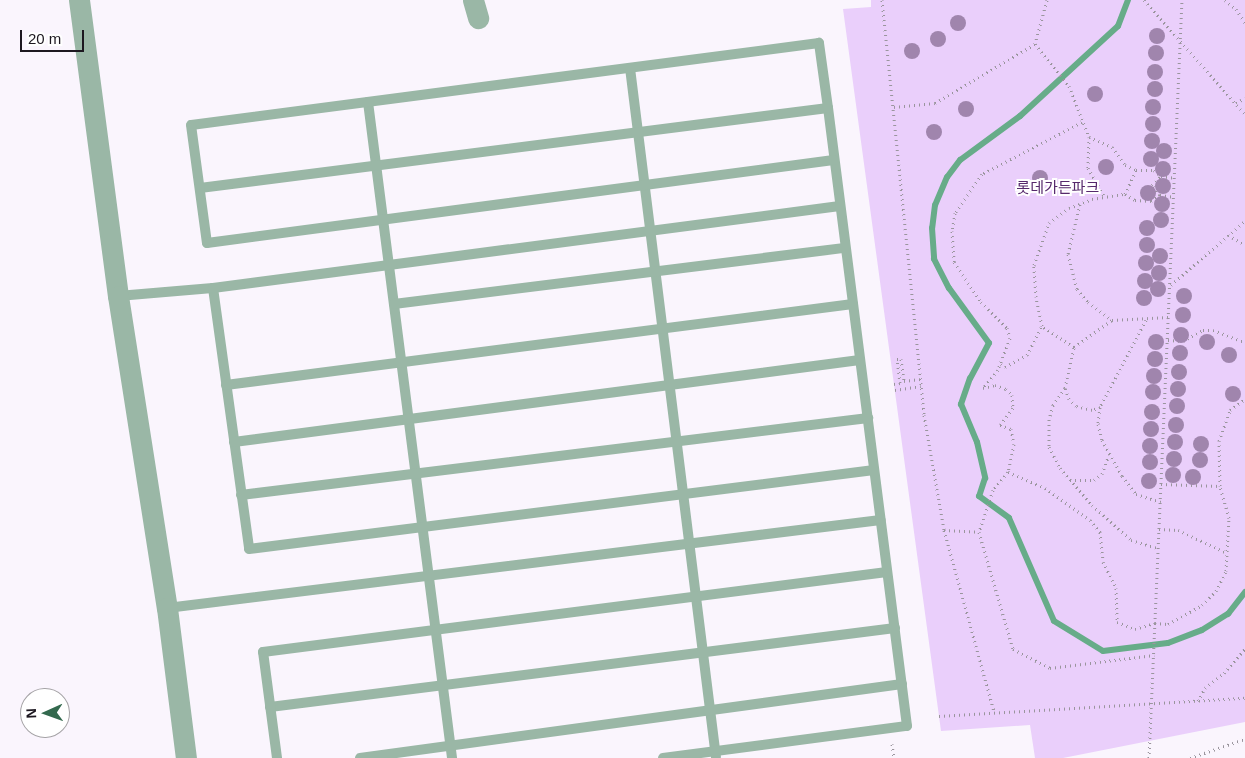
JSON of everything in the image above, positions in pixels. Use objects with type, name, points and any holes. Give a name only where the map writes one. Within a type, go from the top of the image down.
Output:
[{"type":"street","points":[[79,0],[118,296],[167,608],[186,758]]},
{"type":"lane","points":[[663,758],[715,755],[907,726],[819,43],[191,125],[207,243],[834,160]]},
{"type":"lane","points":[[630,68],[715,755]]},
{"type":"lane","points":[[368,102],[452,758]]},
{"type":"lane","points":[[200,188],[828,108]]},
{"type":"lane","points":[[118,296],[213,288],[840,206]]},
{"type":"lane","points":[[394,304],[846,248]]},
{"type":"lane","points":[[213,288],[249,549],[874,470]]},
{"type":"lane","points":[[226,385],[853,304]]},
{"type":"lane","points":[[234,442],[860,360]]},
{"type":"lane","points":[[241,495],[868,418]]},
{"type":"lane","points":[[167,608],[881,520]]},
{"type":"lane","points":[[277,758],[262,652],[887,572]]},
{"type":"lane","points":[[270,707],[894,628]]},
{"type":"lane","points":[[360,758],[902,684]]},
{"type":"path","points":[[882,0],[921,386],[944,530],[994,712]]},
{"type":"path","points":[[894,107],[935,103],[1035,44],[1046,0]]},
{"type":"path","points":[[1144,0],[1245,114]]},
{"type":"path","points":[[1149,758],[1182,43],[1182,0]]},
{"type":"path","points":[[1224,0],[1236,9],[1245,23]]},
{"type":"path","points":[[1035,44],[1069,86],[1089,137],[1088,168],[1101,186],[1104,197]]},
{"type":"path","points":[[1236,103],[1245,98]]},
{"type":"path","points":[[1082,122],[982,174],[955,212],[952,231],[954,262],[964,280],[1009,333],[1010,338],[1001,364],[983,388],[995,385],[1006,389],[1012,395],[1014,408],[1000,425],[1011,429],[1014,444],[1008,472],[993,490],[980,532],[1014,649],[1050,668],[1154,655]]},
{"type":"path","points":[[1089,137],[1112,147],[1125,165],[1136,170],[1154,170],[1161,176],[1176,178]]},
{"type":"path","points":[[1125,194],[1136,170]]},
{"type":"path","points":[[1160,195],[1152,185],[1161,176]]},
{"type":"path","points":[[1001,364],[1005,367],[1028,356],[1042,326],[1034,265],[1049,223],[1080,204],[1104,197],[1125,194],[1143,200],[1151,200],[1160,195],[1174,197]]},
{"type":"path","points":[[1080,204],[1068,254],[1071,273],[1077,288],[1088,302],[1112,320]]},
{"type":"path","points":[[1170,286],[1245,221]]},
{"type":"path","points":[[1228,235],[1245,245]]},
{"type":"path","points":[[1158,548],[1131,540],[1069,480],[1054,458],[1048,434],[1053,405],[1065,388],[1074,347],[1112,320],[1146,320],[1169,317]]},
{"type":"path","points":[[1146,320],[1100,407],[1098,424],[1109,455],[1136,494],[1160,502]]},
{"type":"path","points":[[1042,326],[1074,347]]},
{"type":"path","points":[[1168,340],[1183,340],[1203,330],[1213,330],[1245,342]]},
{"type":"path","points":[[894,384],[900,383],[897,359],[901,359],[904,381],[920,379]]},
{"type":"path","points":[[895,390],[921,386]]},
{"type":"path","points":[[1065,388],[1076,406],[1092,410],[1100,407]]},
{"type":"path","points":[[1008,472],[1045,488],[1090,520],[1100,532],[1104,542],[1102,562],[1116,588],[1117,622],[1135,628],[1155,623],[1168,624],[1183,618],[1202,604],[1219,584],[1226,571],[1229,518],[1220,486],[1218,457],[1222,425],[1230,410],[1245,399]]},
{"type":"path","points":[[1069,480],[1086,482],[1094,480],[1102,474],[1109,455]]},
{"type":"path","points":[[1161,484],[1220,486]]},
{"type":"path","points":[[1159,529],[1178,530],[1227,554]]},
{"type":"path","points":[[944,530],[980,532]]},
{"type":"path","points":[[1198,701],[1205,688],[1224,673],[1245,650]]},
{"type":"path","points":[[939,716],[1245,698]]},
{"type":"path","points":[[1190,758],[1245,739]]},
{"type":"path","points":[[892,742],[894,758]]},
{"type":"green space","name":"롯데가든파크","points":[[871,0],[1245,0],[1245,722],[1063,758],[1035,758],[1030,725],[941,731],[843,9],[871,7]]},
{"type":"waterway","points":[[1128,0],[1118,26],[1020,116],[960,160],[947,177],[935,205],[932,228],[934,259],[949,288],[989,343],[970,378],[961,404],[977,442],[985,478],[979,496],[1009,518],[1054,621],[1103,651],[1168,643],[1202,630],[1228,614],[1245,592]]}]
